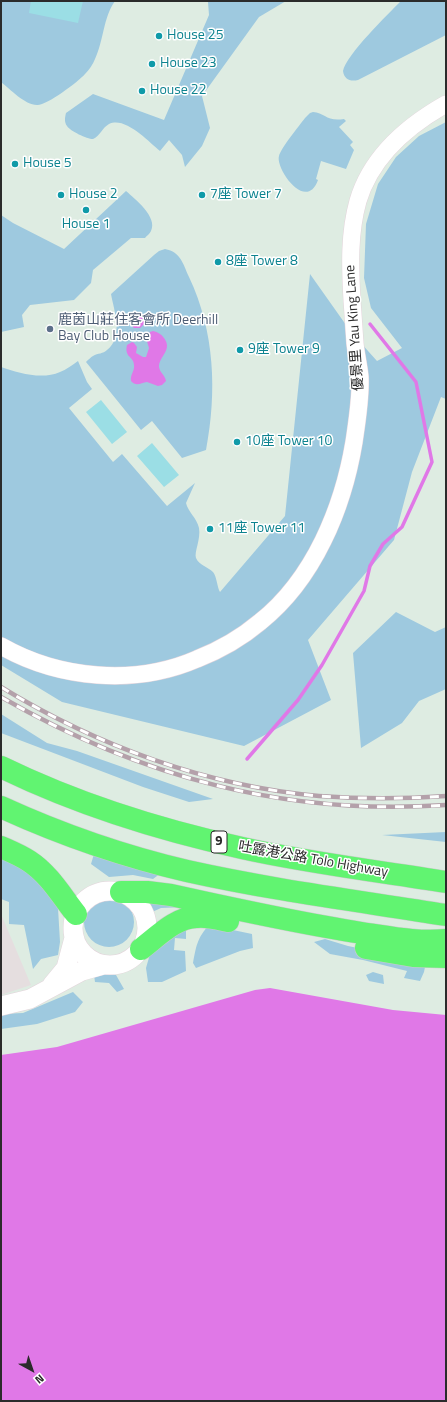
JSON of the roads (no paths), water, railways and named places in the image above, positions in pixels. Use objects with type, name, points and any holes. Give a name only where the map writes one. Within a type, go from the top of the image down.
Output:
[{"type":"highway","name":"吐露港公路 Tolo Highway","points":[[1,767],[36,783],[95,806],[183,833],[272,854],[446,882]]},
{"type":"highway","points":[[1,807],[97,844],[186,870],[275,888],[446,915]]},
{"type":"highway","points":[[1,847],[29,861],[40,870],[52,882],[76,914]]},
{"type":"highway","points":[[121,892],[147,892],[171,895],[336,929],[400,939],[422,941],[446,940]]},
{"type":"highway","points":[[141,949],[180,921],[200,917],[404,955],[446,957]]},
{"type":"main road","points":[[106,891],[121,892],[130,896],[143,910],[147,920],[148,931],[146,941],[136,956],[125,963],[112,966],[103,965],[90,960],[80,950],[74,938],[73,929],[76,914],[84,901],[94,894],[106,891]]},
{"type":"main road","points":[[50,988],[66,968],[74,938]]},
{"type":"main road","points":[[1,1006],[30,999],[82,971],[103,965]]},
{"type":"street","name":"優景里 Yau King Lane","points":[[1,646],[23,657],[47,666],[85,674],[112,676],[162,670],[196,660],[217,651],[240,638],[276,609],[296,586],[311,563],[335,514],[345,484],[354,442],[360,379],[355,342],[350,252],[353,222],[358,200],[365,182],[375,165],[387,150],[414,124],[446,104]]},
{"type":"waterway","points":[[247,759],[298,700],[322,665],[364,591],[370,566],[383,544],[402,527],[432,462],[416,382],[370,324]]},
{"type":"railway","points":[[1,687],[75,728],[114,745],[194,773],[277,791],[319,796],[367,798],[446,796]]},
{"type":"railway","points":[[1,697],[53,725],[107,749],[160,769],[215,785],[271,797],[328,804],[386,807],[446,805]]},
{"type":"place","name":"House 25","points":[[159,36]]},
{"type":"place","name":"House 23","points":[[152,64]]},
{"type":"place","name":"House 22","points":[[142,91]]},
{"type":"place","name":"House 5","points":[[15,164]]},
{"type":"place","name":"House 2","points":[[61,195]]},
{"type":"place","name":"7座 Tower 7","points":[[202,195]]},
{"type":"place","name":"House 1","points":[[86,210]]},
{"type":"place","name":"8座 Tower 8","points":[[218,262]]},
{"type":"place","name":"鹿茵山莊住客會所 Deerhill Bay Club House","points":[[50,329]]},
{"type":"place","name":"9座 Tower 9","points":[[240,350]]},
{"type":"place","name":"10座 Tower 10","points":[[237,442]]},
{"type":"place","name":"11座 Tower 11","points":[[210,529]]}]
